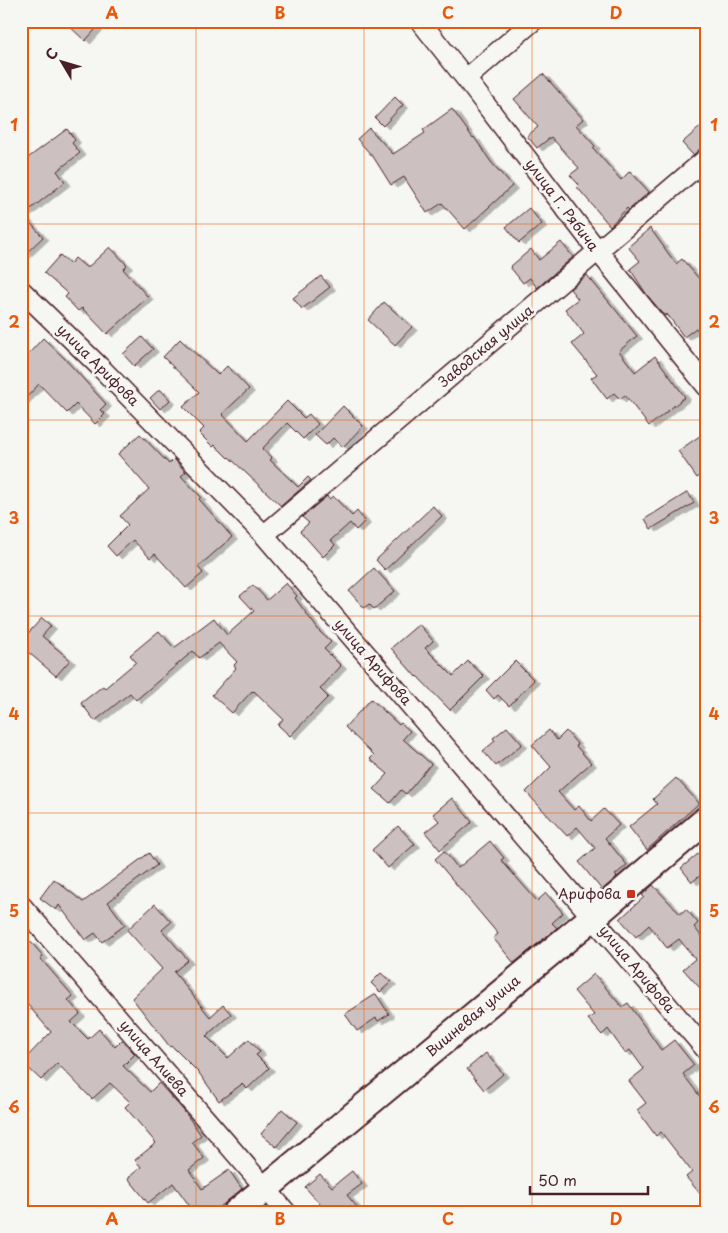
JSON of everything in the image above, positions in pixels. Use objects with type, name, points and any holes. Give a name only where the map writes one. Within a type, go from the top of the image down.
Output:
[{"type":"street","name":"улица Г. Рябича","points":[[420,21],[598,251],[707,387]]},
{"type":"street","points":[[466,78],[532,21]]},
{"type":"street","name":"Заводская улица","points":[[264,535],[707,158]]},
{"type":"street","name":"улица Арифова","points":[[21,290],[99,366],[264,535],[707,1051]]},
{"type":"street","name":"Вишневая улица","points":[[237,1212],[593,917],[707,819]]},
{"type":"street","name":"улица Алиева","points":[[21,905],[286,1212]]},
{"type":"building","points":[[64,21],[103,21],[85,41]]},
{"type":"building","points":[[543,74],[583,119],[576,125],[621,180],[630,171],[649,192],[629,210],[627,208],[610,226],[577,187],[579,185],[570,175],[579,168],[551,137],[537,148],[527,136],[538,127],[514,99]]},
{"type":"building","points":[[395,97],[403,105],[383,126],[375,118]]},
{"type":"building","points":[[452,109],[491,162],[512,186],[465,229],[442,203],[427,213],[404,177],[391,185],[374,158],[357,139],[369,128],[393,154],[425,133],[423,130]]},
{"type":"building","points":[[707,121],[707,147],[700,149],[693,155],[682,143]]},
{"type":"building","points":[[67,129],[75,140],[72,143],[80,153],[57,171],[65,182],[23,215],[43,237],[21,258],[21,163]]},
{"type":"building","points":[[529,208],[542,224],[519,243],[506,227]]},
{"type":"building","points":[[650,228],[676,264],[682,259],[707,288],[707,343],[696,328],[684,337],[667,314],[665,316],[647,295],[630,269],[640,261],[628,247]]},
{"type":"building","points":[[561,242],[573,257],[537,288],[530,278],[523,283],[510,267],[531,249],[539,260]]},
{"type":"building","points":[[110,247],[127,265],[123,269],[148,297],[107,334],[82,308],[78,311],[65,297],[68,294],[44,273],[60,255],[70,264],[75,258],[87,268]]},
{"type":"building","points":[[587,275],[637,336],[619,351],[635,372],[655,356],[685,397],[649,426],[625,395],[620,399],[614,393],[607,399],[591,378],[597,374],[572,344],[584,334],[565,309],[578,299],[570,289]]},
{"type":"building","points":[[321,276],[330,287],[302,309],[293,298]]},
{"type":"building","points":[[384,302],[412,327],[395,345],[368,320]]},
{"type":"building","points":[[142,337],[153,349],[134,366],[123,354]]},
{"type":"building","points":[[43,338],[106,404],[100,410],[105,414],[95,424],[76,404],[67,413],[39,384],[21,403],[21,362]]},
{"type":"building","points":[[180,339],[218,375],[227,366],[249,389],[222,414],[248,441],[287,401],[304,418],[309,414],[318,424],[303,439],[287,423],[262,449],[272,458],[270,460],[298,487],[308,477],[311,480],[281,506],[229,457],[215,445],[213,447],[199,433],[204,428],[183,407],[199,392],[163,357]]},
{"type":"building","points":[[160,389],[170,400],[160,409],[150,398]]},
{"type":"building","points":[[343,406],[363,426],[343,447],[333,438],[326,445],[315,435]]},
{"type":"building","points":[[707,431],[707,471],[697,478],[678,451]]},
{"type":"building","points":[[140,434],[169,464],[174,459],[186,472],[181,476],[201,497],[199,499],[232,537],[198,567],[203,573],[186,588],[155,554],[150,558],[133,540],[116,556],[107,546],[128,525],[120,516],[149,489],[118,454]]},
{"type":"building","points":[[688,492],[694,503],[651,529],[645,519]]},
{"type":"building","points":[[327,496],[329,499],[333,496],[352,516],[357,511],[365,521],[356,530],[350,523],[331,540],[335,545],[323,557],[300,531],[309,523],[302,517]]},
{"type":"building","points":[[433,506],[442,516],[385,570],[376,560]]},
{"type":"building","points":[[374,568],[395,591],[374,609],[369,604],[364,608],[349,591]]},
{"type":"building","points":[[286,583],[297,596],[295,598],[320,632],[331,642],[324,649],[341,666],[320,689],[328,697],[290,736],[278,725],[283,719],[254,691],[232,713],[212,695],[236,668],[234,665],[237,662],[219,643],[199,658],[193,651],[136,700],[130,693],[95,721],[81,703],[103,686],[105,688],[136,662],[130,655],[159,631],[174,648],[214,618],[227,635],[254,611],[240,596],[253,585],[267,600]]},
{"type":"building","points":[[42,618],[51,626],[42,636],[70,660],[56,676],[21,646],[21,641]]},
{"type":"building","points":[[419,624],[433,641],[425,648],[453,676],[468,661],[484,676],[450,710],[416,677],[391,648]]},
{"type":"building","points":[[515,661],[534,680],[509,706],[498,695],[494,699],[486,690]]},
{"type":"building","points":[[371,699],[399,725],[401,723],[410,731],[403,739],[431,764],[406,794],[401,790],[390,803],[374,789],[388,774],[370,759],[374,755],[345,727]]},
{"type":"building","points":[[507,727],[522,744],[496,766],[483,751],[495,741],[493,738]]},
{"type":"building","points":[[549,730],[557,740],[566,731],[591,763],[558,792],[574,810],[579,806],[591,821],[604,809],[619,825],[605,838],[627,865],[602,890],[579,862],[595,848],[577,827],[567,836],[526,792],[551,767],[532,745]]},
{"type":"building","points":[[676,778],[699,803],[647,850],[629,827],[657,804],[653,799]]},
{"type":"building","points":[[452,798],[472,822],[440,850],[425,832],[439,821],[433,814]]},
{"type":"building","points":[[398,826],[415,844],[388,868],[372,850]]},
{"type":"building","points":[[490,841],[504,858],[501,860],[537,901],[546,893],[563,913],[552,923],[557,928],[514,963],[493,938],[498,934],[435,859],[444,851],[458,868]]},
{"type":"building","points":[[149,853],[157,865],[108,902],[125,925],[102,942],[95,933],[85,940],[59,905],[56,910],[40,898],[54,879],[83,902]]},
{"type":"building","points":[[698,854],[707,866],[707,870],[692,882],[681,868]]},
{"type":"building","points":[[653,885],[680,914],[686,909],[698,923],[694,927],[707,943],[707,996],[683,969],[695,959],[679,939],[667,948],[649,925],[636,937],[620,919],[644,897],[642,895]]},
{"type":"building","points":[[155,904],[171,922],[162,930],[188,960],[174,972],[210,1017],[223,1005],[231,1014],[206,1036],[228,1058],[249,1039],[260,1052],[256,1055],[269,1068],[247,1089],[242,1084],[219,1101],[199,1073],[172,1046],[170,1047],[132,998],[162,969],[127,930]]},
{"type":"building","points":[[30,941],[43,956],[40,958],[73,996],[68,1000],[80,1014],[71,1022],[88,1039],[99,1029],[115,1047],[122,1040],[135,1054],[123,1066],[150,1092],[159,1083],[184,1111],[201,1135],[192,1142],[204,1158],[189,1170],[202,1189],[229,1170],[242,1189],[214,1212],[194,1212],[173,1183],[148,1203],[128,1178],[141,1167],[135,1160],[156,1143],[125,1107],[130,1102],[110,1083],[92,1099],[57,1063],[41,1080],[22,1062],[51,1032],[21,997],[21,948]]},
{"type":"building","points":[[381,973],[391,982],[380,992],[371,983]]},
{"type":"building","points":[[594,974],[622,1007],[628,1003],[661,1050],[674,1040],[694,1065],[683,1074],[707,1106],[707,1202],[686,1177],[692,1172],[661,1132],[656,1136],[637,1110],[646,1103],[629,1081],[644,1069],[630,1050],[625,1053],[608,1029],[602,1035],[588,1019],[594,1015],[574,991]]},
{"type":"building","points":[[376,994],[389,1014],[378,1021],[376,1018],[357,1031],[345,1014]]},
{"type":"building","points":[[486,1053],[503,1074],[484,1090],[467,1069]]},
{"type":"building","points":[[282,1109],[297,1122],[276,1147],[261,1134]]},
{"type":"building","points":[[352,1171],[362,1184],[347,1195],[361,1212],[327,1212],[305,1187],[320,1174],[332,1187]]},
{"type":"place","name":"Арифова","points":[[631,894]]}]
